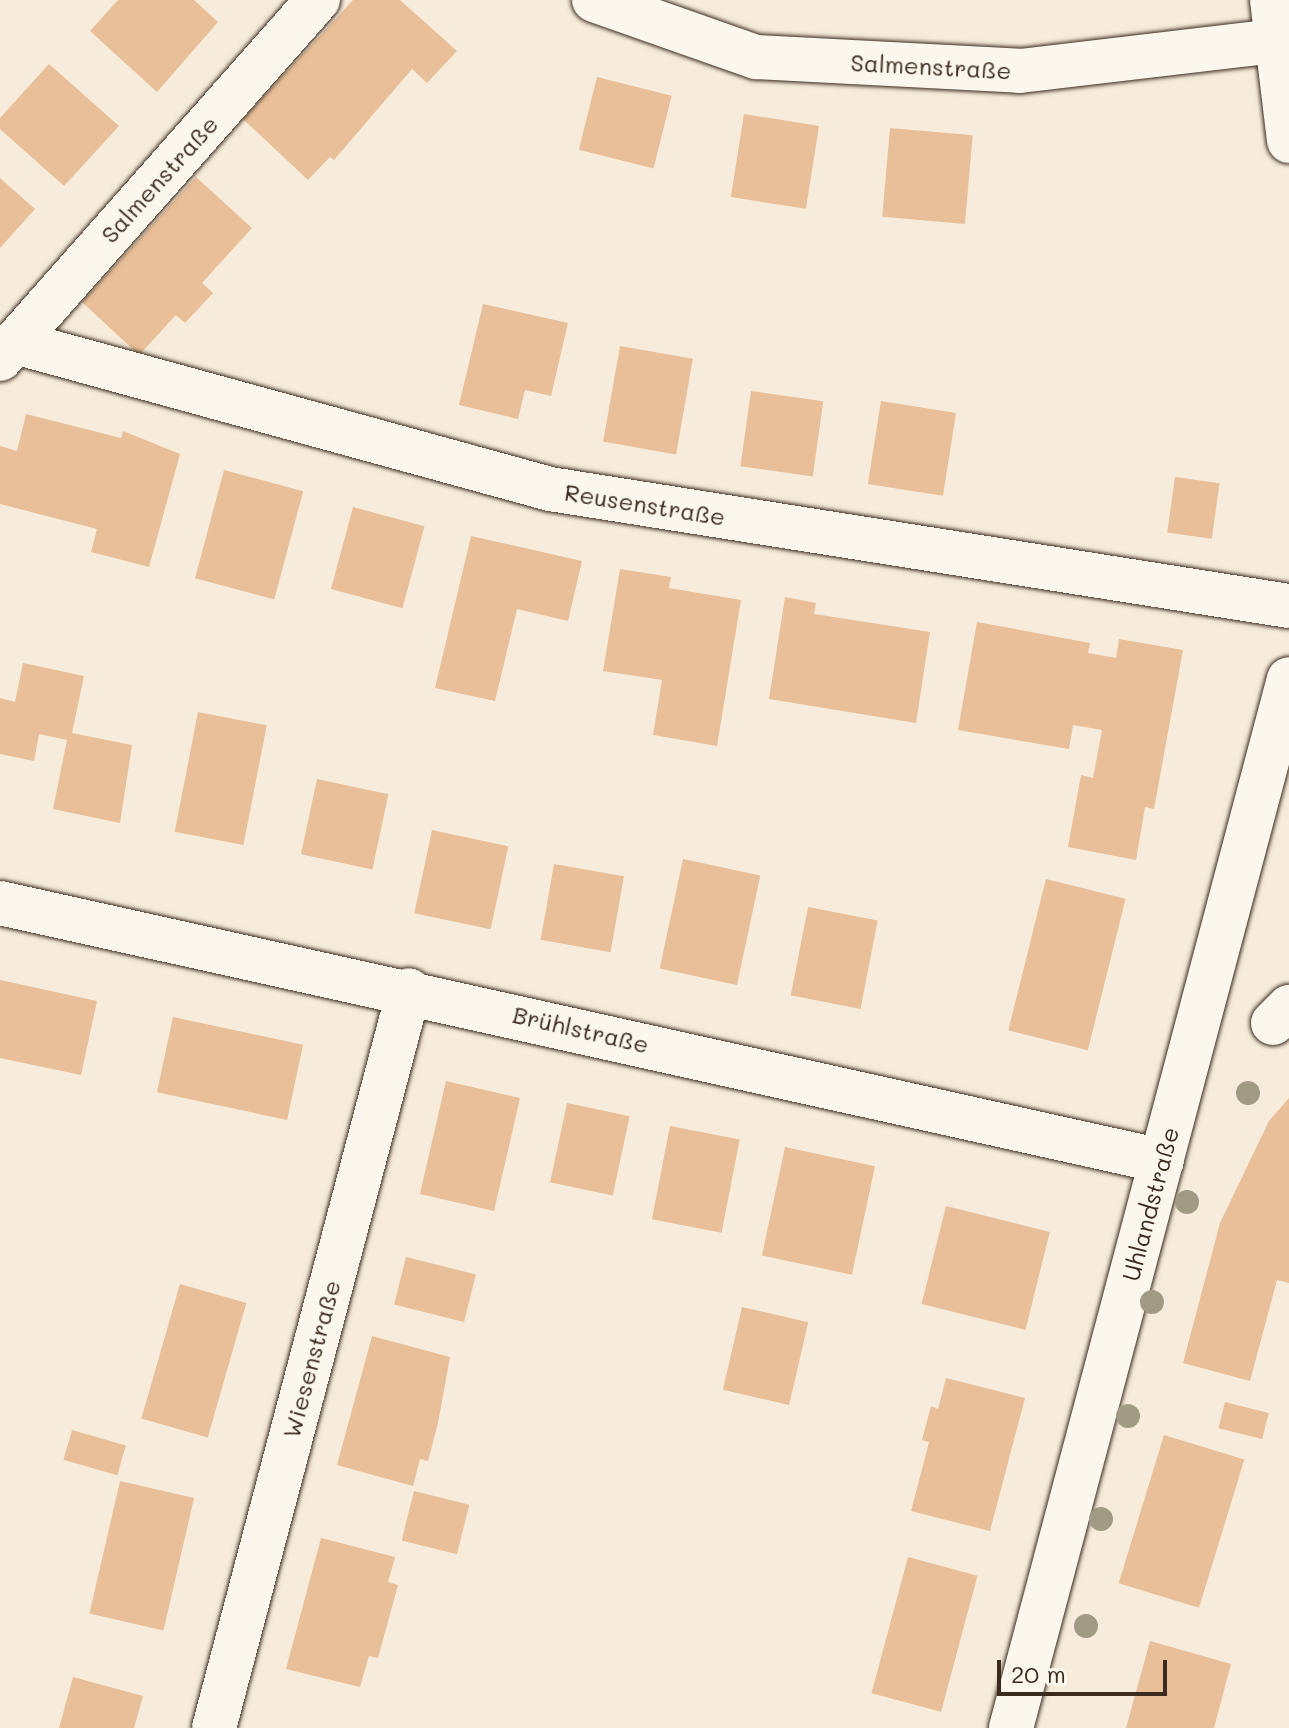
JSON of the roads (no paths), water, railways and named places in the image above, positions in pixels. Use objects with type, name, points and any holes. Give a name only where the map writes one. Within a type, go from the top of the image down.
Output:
[{"type":"street","name":"Salmenstraße","points":[[7,351],[318,0]]},
{"type":"street","name":"Salmenstraße","points":[[594,0],[756,57],[1020,71],[1274,20]]},
{"type":"street","points":[[1274,20],[1289,141]]},
{"type":"street","name":"Reusenstraße","points":[[7,351],[550,489],[1289,606]]},
{"type":"street","name":"Uhlandstraße","points":[[1011,1728],[1289,679]]},
{"type":"street","name":"Brühlstraße","points":[[0,903],[409,990],[1162,1161]]},
{"type":"street","name":"Wiesenstraße","points":[[214,1728],[409,990]]}]
